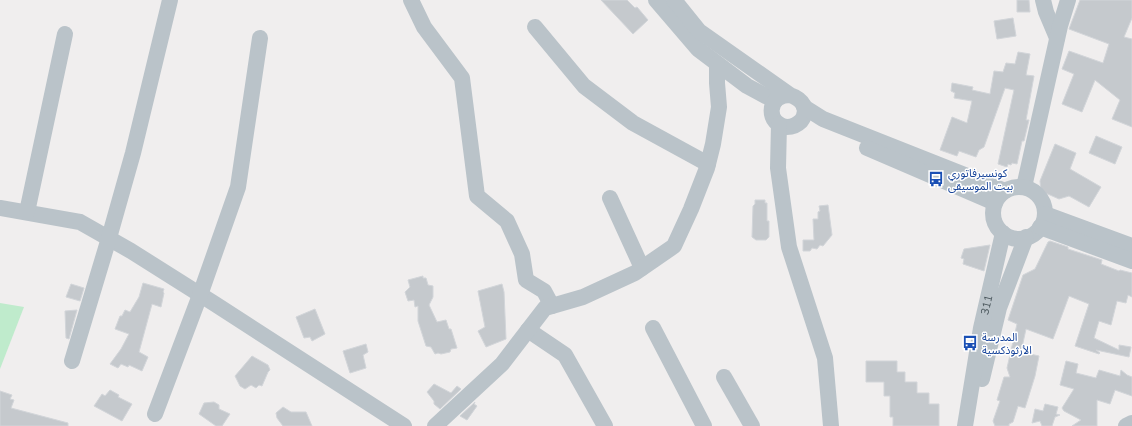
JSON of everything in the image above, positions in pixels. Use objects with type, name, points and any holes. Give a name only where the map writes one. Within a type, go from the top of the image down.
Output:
[{"type":"street","points":[[72,361],[133,154],[170,0]]},
{"type":"street","points":[[411,0],[424,27],[462,78],[477,196],[507,221],[522,254],[526,280],[544,290],[552,306]]},
{"type":"street","points":[[656,0],[698,49],[747,86],[775,101]]},
{"type":"street","points":[[674,0],[699,31],[790,95],[798,98],[804,107],[804,114],[798,124]]},
{"type":"street","points":[[1043,0],[1046,12],[1057,38]]},
{"type":"street","points":[[1024,187],[1057,38],[1068,0]]},
{"type":"street","points":[[535,27],[584,86],[633,123],[708,164]]},
{"type":"street","points":[[27,212],[65,34]]},
{"type":"street","points":[[155,414],[200,295],[238,187],[260,38]]},
{"type":"street","points":[[435,426],[502,364],[545,308],[583,297],[635,273],[674,246],[691,209],[708,164],[713,144],[719,107],[717,64]]},
{"type":"street","points":[[790,95],[779,97],[772,106],[773,118],[784,127],[790,127],[798,124],[817,126],[1000,197]]},
{"type":"street","points":[[804,107],[823,119],[1000,197]]},
{"type":"street","points":[[779,124],[778,168],[789,247],[825,358],[831,426]]},
{"type":"street","points":[[1015,187],[1024,187],[1033,191],[1040,197],[1044,205],[1043,221],[1034,234],[1020,238],[1011,237],[999,229],[993,212],[1000,197],[1015,187]]},
{"type":"street","points":[[610,198],[642,268]]},
{"type":"street","points":[[0,208],[80,222],[109,238],[200,295],[404,426]]},
{"type":"street","points":[[1043,221],[1132,246]]},
{"type":"street","points":[[1043,221],[1132,261]]},
{"type":"street","name":"311","points":[[965,426],[981,328],[1003,233]]},
{"type":"street","name":"311","points":[[976,426],[977,404],[999,308],[1026,237]]},
{"type":"street","points":[[654,328],[704,426]]},
{"type":"street","points":[[528,330],[565,355],[605,426]]},
{"type":"street","points":[[724,377],[752,426]]},
{"type":"street","points":[[1126,426],[1132,423]]},
{"type":"green space","points":[[0,303],[24,307],[0,369]]},
{"type":"building","points":[[601,0],[627,0],[635,8],[637,7],[648,20],[633,34]]},
{"type":"building","points":[[1017,0],[1029,0],[1030,12],[1017,12]]},
{"type":"building","points":[[1080,0],[1132,0],[1132,18],[1124,37],[1132,39],[1132,127],[1112,119],[1120,100],[1095,80],[1082,112],[1062,104],[1074,74],[1062,69],[1069,51],[1103,63],[1109,44],[1069,29]]},
{"type":"building","points":[[1013,18],[1016,36],[997,39],[994,21]]},
{"type":"building","points":[[1018,52],[1030,54],[1026,75],[1034,76],[1026,120],[1029,120],[1024,141],[1022,141],[1017,164],[1008,164],[1007,167],[998,164],[1014,90],[1005,88],[984,147],[979,150],[976,157],[959,151],[957,156],[940,150],[952,117],[967,123],[972,101],[954,98],[955,93],[951,91],[952,83],[973,87],[972,90],[990,94],[994,71],[1003,72],[1006,63],[1015,64]]},
{"type":"building","points":[[1096,136],[1122,147],[1115,164],[1089,153]]},
{"type":"building","points":[[1055,144],[1076,153],[1070,169],[1101,187],[1089,207],[1069,196],[1059,199],[1041,191],[1040,181]]},
{"type":"building","points":[[755,200],[765,200],[765,203],[767,203],[769,237],[766,240],[756,240],[752,237],[753,206],[755,204]]},
{"type":"building","points":[[828,205],[832,235],[823,246],[820,245],[817,249],[812,248],[810,251],[803,251],[803,240],[814,240],[813,219],[818,219],[818,212],[820,211],[819,206]]},
{"type":"building","points":[[1050,241],[1068,247],[1068,249],[1102,260],[1101,264],[1119,271],[1132,273],[1132,297],[1128,295],[1126,303],[1117,301],[1111,325],[1099,321],[1094,338],[1119,350],[1119,345],[1131,347],[1129,357],[1096,350],[1100,353],[1099,354],[1075,346],[1089,304],[1069,296],[1053,339],[1026,329],[1021,352],[1039,356],[1035,376],[1025,408],[1018,406],[1013,422],[1009,424],[1009,426],[995,426],[993,421],[1000,401],[997,400],[1004,377],[1010,377],[1007,368],[1017,324],[1008,320],[1023,275],[1035,269],[1048,242]]},
{"type":"building","points":[[990,245],[984,271],[963,264],[964,259],[961,258],[964,249]]},
{"type":"building","points":[[423,276],[423,278],[426,278],[428,285],[433,286],[433,297],[429,305],[437,322],[446,320],[449,329],[451,329],[457,348],[451,349],[450,352],[435,354],[431,347],[426,346],[418,321],[418,306],[415,307],[414,300],[408,301],[405,292],[410,287],[408,280]]},
{"type":"building","points":[[143,283],[164,289],[161,307],[152,304],[139,352],[148,357],[142,371],[129,365],[128,367],[121,364],[118,368],[110,364],[121,349],[129,334],[115,329],[120,316],[122,316],[125,310],[130,312],[139,297]]},
{"type":"building","points":[[71,284],[84,288],[80,301],[66,297]]},
{"type":"building","points":[[502,284],[504,292],[506,339],[486,347],[478,331],[485,327],[478,291]]},
{"type":"building","points":[[315,309],[325,334],[312,341],[310,337],[304,338],[296,317]]},
{"type":"building","points":[[77,310],[69,339],[66,338],[65,311]]},
{"type":"building","points":[[366,344],[368,352],[363,355],[366,368],[350,373],[343,351]]},
{"type":"building","points":[[252,356],[268,365],[270,370],[262,386],[259,385],[256,388],[251,385],[245,389],[240,386],[235,376]]},
{"type":"building","points":[[866,361],[897,361],[897,372],[905,372],[905,382],[917,382],[917,393],[929,393],[929,404],[939,404],[939,426],[893,426],[893,417],[890,417],[890,396],[884,396],[884,382],[866,382]]},
{"type":"building","points":[[1066,361],[1078,364],[1076,373],[1096,378],[1099,370],[1120,376],[1121,370],[1132,377],[1132,396],[1115,390],[1110,404],[1097,400],[1097,426],[1072,426],[1081,420],[1064,411],[1062,408],[1074,389],[1060,385]]},
{"type":"building","points":[[434,384],[451,393],[457,386],[461,389],[440,409],[434,404],[434,401],[427,392]]},
{"type":"building","points":[[110,390],[119,395],[118,397],[132,404],[122,421],[94,406],[102,394],[105,396]]},
{"type":"building","points":[[0,391],[12,395],[10,399],[14,400],[11,408],[68,423],[68,426],[0,426]]},
{"type":"building","points":[[214,402],[219,405],[219,409],[230,414],[222,426],[216,426],[199,414],[204,403]]},
{"type":"building","points":[[475,402],[474,404],[477,406],[467,420],[460,416]]},
{"type":"building","points":[[1045,404],[1058,407],[1056,414],[1060,415],[1055,417],[1052,426],[1042,426],[1040,421],[1032,423],[1035,409],[1043,411]]},
{"type":"building","points":[[283,407],[291,412],[306,412],[312,426],[283,426],[277,418],[276,413]]},
{"type":"place","name":"كونسيرفاتوري بيت الموسيقى","points":[[936,179]]},
{"type":"place","name":"المدرسة الأرثوذكسية","points":[[970,343]]}]
